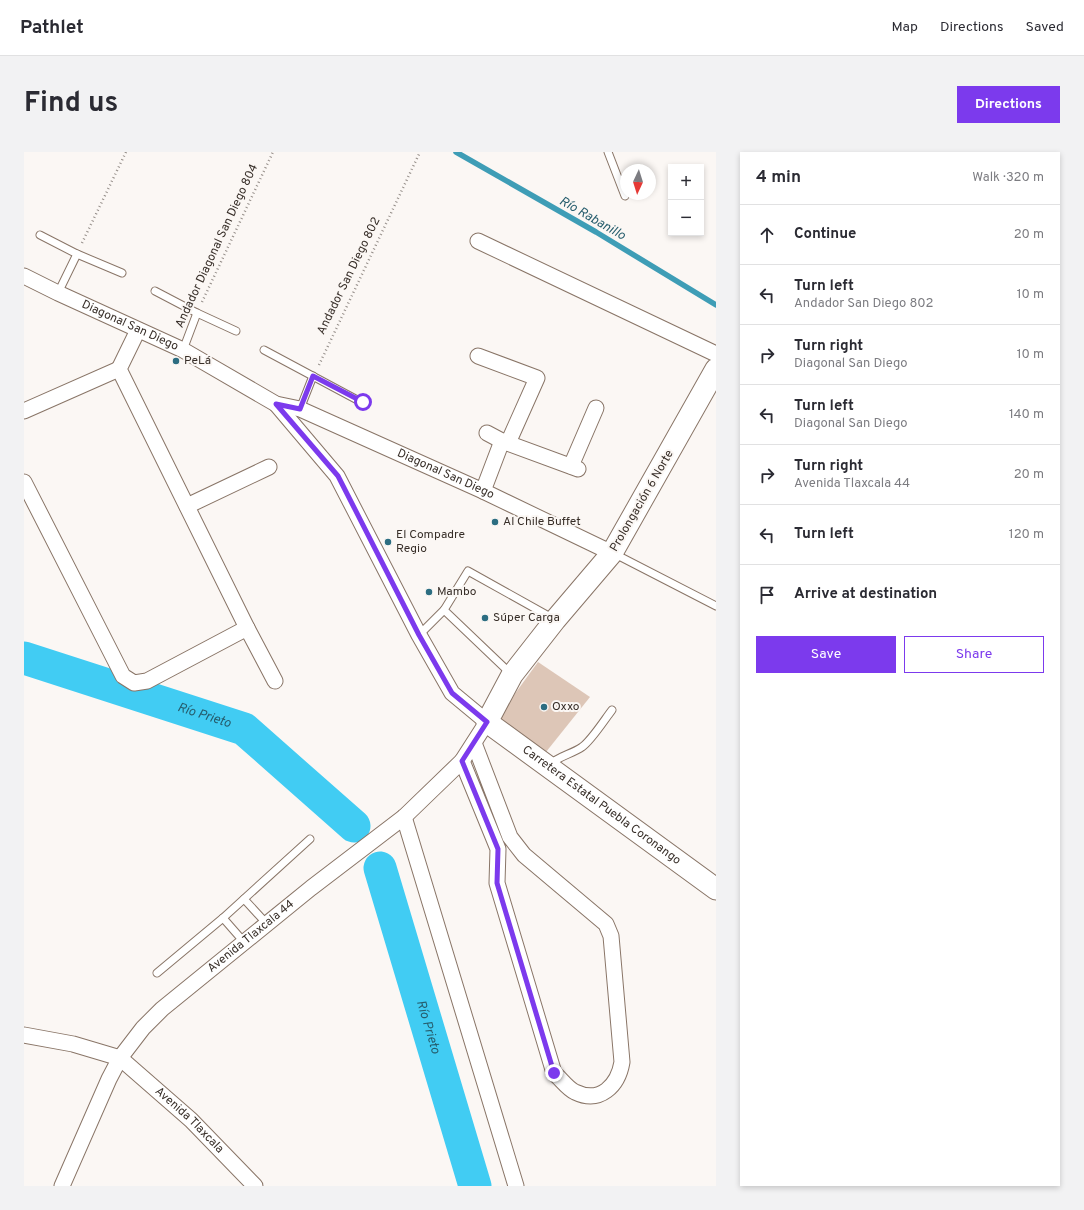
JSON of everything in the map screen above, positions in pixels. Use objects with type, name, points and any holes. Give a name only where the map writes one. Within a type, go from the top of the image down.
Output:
[{"type":"main road","name":"Prolongación 6 Norte","points":[[487,722],[512,675],[555,620],[612,553],[716,369]]},
{"type":"main road","name":"Carretera Estatal Puebla Coronango","points":[[487,722],[716,889]]},
{"type":"street","points":[[478,241],[716,354]]},
{"type":"street","name":"Diagonal San Diego","points":[[24,276],[183,350],[276,404],[300,409],[483,491],[612,553]]},
{"type":"street","points":[[24,411],[119,369],[138,330]]},
{"type":"street","points":[[478,356],[537,378],[505,442],[483,491]]},
{"type":"street","points":[[119,369],[247,628],[276,681]]},
{"type":"street","name":"Diagonal San Diego","points":[[276,404],[338,476],[419,635],[452,693],[487,722]]},
{"type":"street","points":[[487,433],[505,442],[574,467],[596,408]]},
{"type":"street","points":[[187,506],[269,467]]},
{"type":"street","points":[[24,482],[123,676],[134,683],[147,681],[247,628]]},
{"type":"street","name":"Avenida Tlaxcala 44","points":[[62,1186],[109,1079],[120,1058],[143,1028],[162,1009],[244,942],[311,888],[404,817],[462,761],[487,722]]},
{"type":"street","points":[[462,761],[498,849],[497,883],[554,1073],[575,1092],[588,1096],[601,1095],[612,1087],[620,1072],[622,1062],[611,936],[606,924],[524,855],[510,837],[474,743]]},
{"type":"street","points":[[404,817],[516,1186]]},
{"type":"street","points":[[24,1035],[73,1044],[120,1058]]},
{"type":"street","name":"Avenida Tlaxcala","points":[[120,1058],[191,1120],[255,1186]]},
{"type":"lane","points":[[608,152],[620,183]]},
{"type":"lane","points":[[40,235],[77,254],[122,273]]},
{"type":"lane","points":[[58,293],[77,254]]},
{"type":"lane","points":[[155,291],[236,331]]},
{"type":"lane","name":"Andador Diagonal San Diego 804","points":[[183,350],[197,313]]},
{"type":"lane","points":[[264,350],[363,402]]},
{"type":"lane","points":[[300,409],[313,376]]},
{"type":"lane","points":[[612,553],[716,606]]},
{"type":"lane","points":[[419,635],[444,610],[468,571],[555,620]]},
{"type":"lane","points":[[444,610],[512,675]]},
{"type":"lane","points":[[547,766],[555,759],[584,746],[612,710]]},
{"type":"lane","points":[[156,973],[222,918],[310,839]]},
{"type":"lane","points":[[244,898],[267,924]]},
{"type":"lane","points":[[222,918],[244,942]]},
{"type":"path","points":[[77,254],[126,152]]},
{"type":"path","name":"Andador Diagonal San Diego 804","points":[[197,313],[273,152]]},
{"type":"path","name":"Andador San Diego 802","points":[[313,376],[420,152]]},
{"type":"building","name":"Oxxo","points":[[538,662],[590,697],[546,752],[498,717]]},
{"type":"waterway","name":"Río Rabanillo","points":[[456,152],[596,232],[716,305]]},
{"type":"waterway","name":"Río Prieto","points":[[24,658],[244,729],[354,826]]},
{"type":"waterway","name":"Río Prieto","points":[[380,868],[475,1186]]},
{"type":"place","name":"PeLá","points":[[176,361]]},
{"type":"place","name":"Al Chile Buffet","points":[[495,522]]},
{"type":"place","name":"El Compadre Regio","points":[[388,542]]},
{"type":"place","name":"Mambo","points":[[429,592]]},
{"type":"place","name":"Súper Carga","points":[[485,618]]},
{"type":"place","name":"Oxxo","points":[[544,707]]},
{"type":"route","points":[[363,402],[313,376],[300,409],[276,404],[338,476],[419,635],[452,693],[487,722],[462,761],[498,849],[497,883],[554,1073]]}]
